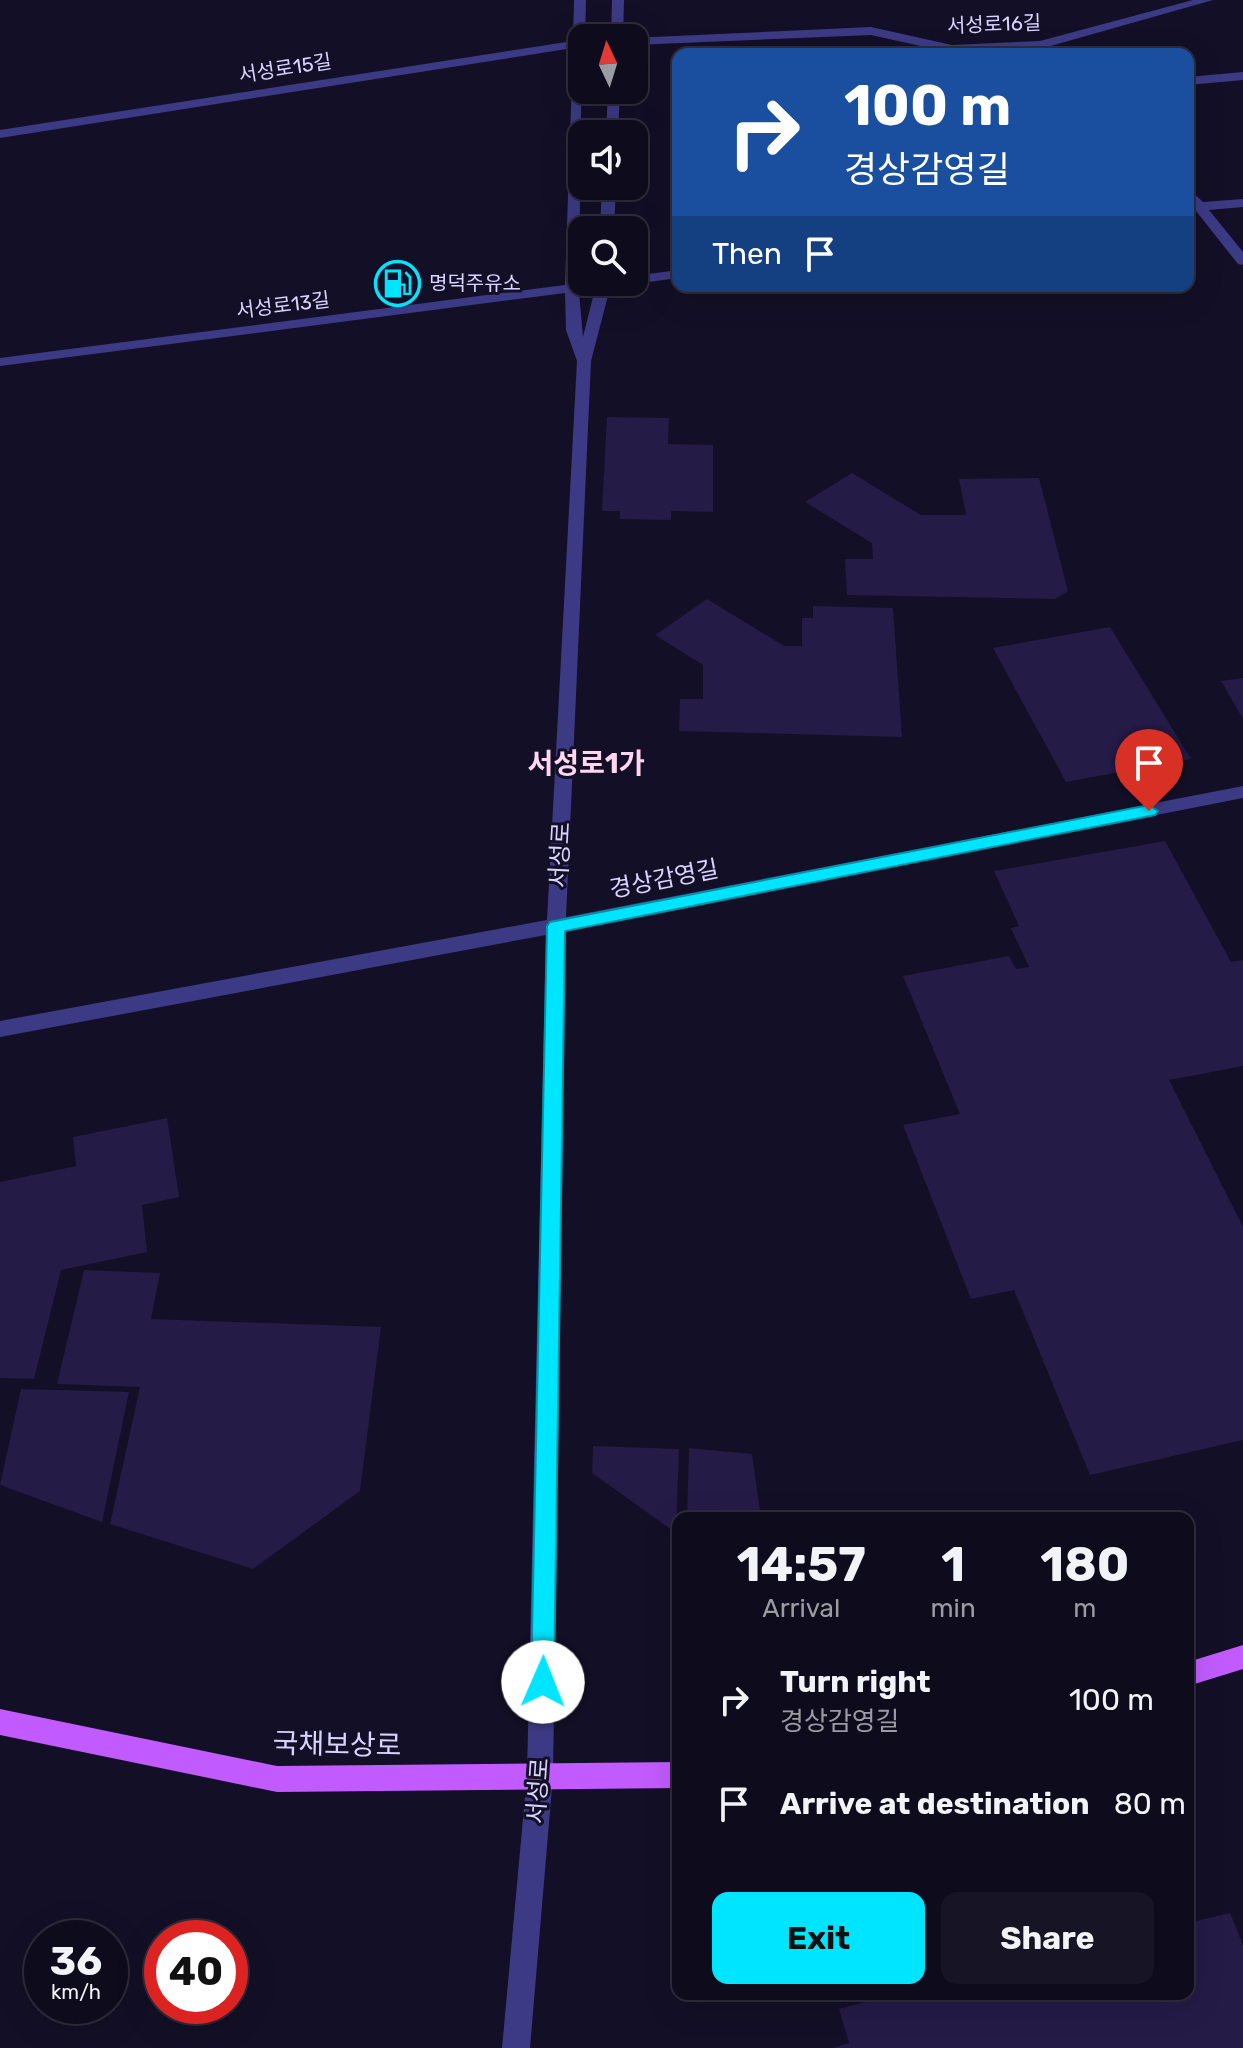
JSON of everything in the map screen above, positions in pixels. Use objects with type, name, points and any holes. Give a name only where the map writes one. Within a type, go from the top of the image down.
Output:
[{"type":"main road","points":[[1194,1672],[1243,1657]]},
{"type":"main road","name":"국채보상로","points":[[0,1722],[277,1779],[672,1775]]},
{"type":"street","name":"서성로","points":[[578,24],[580,0]]},
{"type":"street","points":[[617,24],[618,0]]},
{"type":"street","name":"서성로16길","points":[[1050,48],[1136,12],[1207,0]]},
{"type":"street","name":"서성로16길","points":[[648,40],[871,31],[948,48]]},
{"type":"street","name":"서성로15길","points":[[0,134],[568,45]]},
{"type":"street","points":[[1194,80],[1243,76]]},
{"type":"street","name":"서성로","points":[[573,216],[576,104]]},
{"type":"street","points":[[1195,207],[1243,203]]},
{"type":"street","points":[[1195,207],[1243,261]]},
{"type":"street","points":[[648,278],[672,275]]},
{"type":"street","name":"서성로13길","points":[[0,362],[568,289]]},
{"type":"street","name":"서성로","points":[[516,2048],[540,1775],[556,926],[584,361],[573,330],[572,296]]},
{"type":"street","points":[[584,361],[605,296]]},
{"type":"street","name":"경상감영길","points":[[0,1029],[556,926],[1243,792]]},
{"type":"building","points":[[607,417],[669,418],[668,444],[713,445],[713,512],[671,511],[671,520],[620,519],[620,511],[602,511]]},
{"type":"building","points":[[852,473],[921,515],[966,515],[959,479],[1039,478],[1068,591],[1055,599],[847,595],[845,559],[873,559],[872,543],[805,502]]},
{"type":"building","points":[[707,599],[784,646],[802,646],[802,618],[813,618],[813,606],[893,608],[902,737],[679,731],[680,699],[703,699],[703,665],[655,635]]},
{"type":"building","points":[[1110,627],[1191,759],[1066,782],[993,648]]},
{"type":"building","points":[[1243,678],[1243,719],[1221,681]]},
{"type":"building","points":[[1165,841],[1231,962],[1243,960],[1243,1066],[1169,1080],[1243,1227],[1243,1440],[1090,1475],[1014,1290],[971,1299],[903,1125],[960,1114],[903,976],[1009,956],[1016,969],[1029,967],[1011,928],[1019,926],[994,871]]},
{"type":"building","points":[[167,1118],[179,1197],[142,1205],[147,1252],[61,1270],[34,1379],[0,1378],[0,1182],[76,1166],[73,1137]]},
{"type":"building","points":[[84,1270],[160,1273],[151,1319],[381,1327],[360,1491],[253,1569],[110,1524],[140,1387],[57,1384]]},
{"type":"building","points":[[21,1389],[129,1392],[102,1522],[0,1485]]},
{"type":"building","points":[[593,1446],[679,1449],[677,1512],[672,1512],[672,1530],[592,1473]]},
{"type":"building","points":[[689,1448],[752,1454],[760,1512],[687,1512]]},
{"type":"building","points":[[1230,1913],[1243,1945],[1243,2048],[833,2048],[849,2043],[839,2009],[873,2000],[1194,2000],[1194,1922]]},
{"type":"place","name":"명덕주유소","points":[[398,283]]},
{"type":"district","name":"서성로1가","points":[[586,763]]},
{"type":"route","points":[[543,1682],[556,926],[1149,811]]}]
